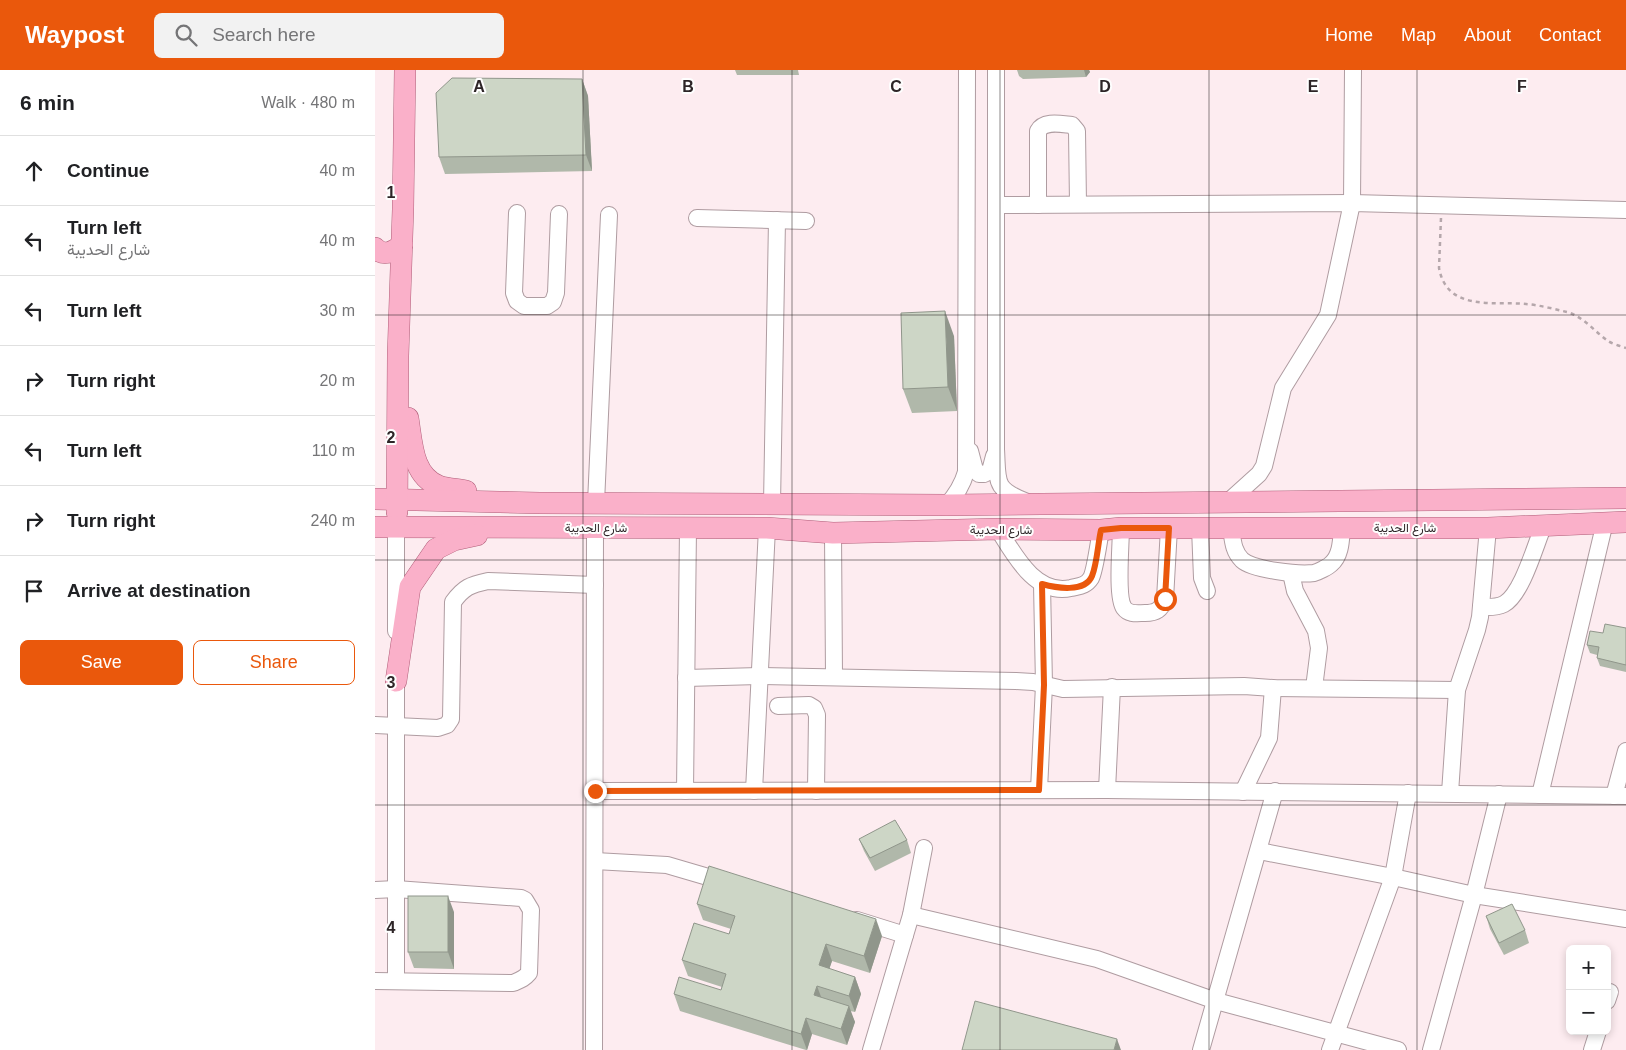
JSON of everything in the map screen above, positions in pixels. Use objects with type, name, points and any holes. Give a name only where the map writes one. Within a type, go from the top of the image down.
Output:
[{"type":"main road","points":[[396,527],[405,70]]},
{"type":"main road","points":[[375,248],[383,253],[389,253],[402,245]]},
{"type":"main road","points":[[398,356],[414,455],[422,474],[438,486],[540,503]]},
{"type":"main road","name":"شارع الحديبة","points":[[375,498],[540,503],[947,505],[1626,498]]},
{"type":"main road","name":"شارع الحديبة","points":[[375,527],[767,528],[833,533],[998,529],[1488,528],[1626,522]]},
{"type":"main road","points":[[396,681],[410,587],[436,549],[454,540],[507,528]]},
{"type":"street","points":[[947,505],[957,494],[965,472],[967,70]]},
{"type":"street","points":[[997,70],[996,449],[999,485],[1011,496],[1032,504]]},
{"type":"street","points":[[1228,502],[1259,474],[1264,466],[1283,388],[1328,315],[1352,202],[1353,70]]},
{"type":"street","points":[[1038,205],[1038,131],[1042,126],[1048,124],[1072,125],[1077,131],[1078,204]]},
{"type":"street","points":[[996,205],[1352,202],[1626,210]]},
{"type":"street","points":[[517,212],[514,293],[517,301],[524,306],[547,306],[553,302],[556,293],[559,214]]},
{"type":"street","points":[[596,503],[609,216]]},
{"type":"street","points":[[697,218],[806,221]]},
{"type":"street","points":[[772,504],[777,220]]},
{"type":"street","points":[[965,432],[975,470],[979,474],[990,471],[996,449]]},
{"type":"street","points":[[1540,795],[1605,522]]},
{"type":"street","points":[[396,527],[396,981]]},
{"type":"street","points":[[1481,607],[1495,607],[1506,603],[1519,588],[1543,527]]},
{"type":"street","points":[[594,1050],[595,528]]},
{"type":"street","points":[[685,791],[688,528]]},
{"type":"street","points":[[754,791],[767,528]]},
{"type":"street","points":[[1111,529],[1120,597],[1124,609],[1131,614],[1155,613],[1162,607],[1165,599],[1169,528]]},
{"type":"street","points":[[1200,528],[1202,578],[1207,591]]},
{"type":"street","points":[[1231,528],[1234,550],[1243,561],[1255,567],[1291,573],[1315,573],[1331,564],[1339,554],[1342,528]]},
{"type":"street","points":[[1450,793],[1457,690],[1477,630],[1481,607],[1488,528]]},
{"type":"street","points":[[998,529],[1026,570],[1042,584],[1054,588],[1067,589],[1085,585],[1092,577],[1111,529]]},
{"type":"street","points":[[833,533],[833,677]]},
{"type":"street","points":[[1291,573],[1295,591],[1316,631],[1319,648],[1314,688]]},
{"type":"street","points":[[375,726],[396,725],[438,728],[447,725],[451,719],[453,602],[461,591],[473,584],[488,581],[595,585]]},
{"type":"street","points":[[1039,790],[1044,685],[1042,584]]},
{"type":"street","points":[[686,678],[759,676],[1016,681],[1033,682],[1063,688],[1244,686],[1457,690]]},
{"type":"street","points":[[1107,790],[1112,687]]},
{"type":"street","points":[[1243,792],[1269,738],[1273,688]]},
{"type":"street","points":[[778,706],[809,705],[814,708],[817,715],[816,791]]},
{"type":"street","points":[[595,791],[1107,790],[1620,796],[1626,751]]},
{"type":"street","points":[[1201,1050],[1275,791]]},
{"type":"street","points":[[1330,1050],[1393,877],[1408,793]]},
{"type":"street","points":[[1431,1050],[1474,895],[1499,794]]},
{"type":"street","points":[[871,1050],[911,915],[924,848]]},
{"type":"street","points":[[1259,851],[1474,895],[1626,919]]},
{"type":"street","points":[[595,860],[667,865],[743,887]]},
{"type":"street","points":[[375,890],[396,889],[521,898],[525,900],[531,910],[529,973],[525,978],[513,983],[375,981]]},
{"type":"street","points":[[839,915],[905,935]]},
{"type":"street","points":[[911,915],[1097,959],[1216,1001],[1398,1050]]},
{"type":"street","points":[[1591,1050],[1596,1035]]},
{"type":"path","points":[[1441,205],[1439,268],[1440,274],[1450,291],[1456,296],[1483,303],[1526,304],[1569,313],[1593,326],[1609,341],[1626,348]]},
{"type":"building","points":[[452,78],[582,79],[586,155],[439,157],[436,93]]},
{"type":"building","points":[[945,311],[948,387],[903,389],[901,313]]},
{"type":"building","points":[[1605,624],[1626,628],[1626,665],[1597,658],[1599,647],[1587,645],[1590,631],[1603,633]]},
{"type":"building","points":[[895,820],[907,840],[870,858],[859,839]]},
{"type":"building","points":[[709,866],[876,919],[864,956],[826,944],[819,965],[855,977],[849,996],[817,986],[814,995],[849,1006],[841,1029],[806,1018],[801,1034],[674,994],[679,977],[721,990],[726,974],[682,960],[694,923],[729,934],[735,916],[697,904]]},
{"type":"building","points":[[408,896],[448,896],[448,952],[408,952]]},
{"type":"building","points":[[1512,904],[1525,930],[1499,943],[1486,916]]},
{"type":"building","points":[[975,1001],[1117,1039],[1114,1050],[962,1050]]},
{"type":"route","points":[[595,791],[1039,790],[1044,685],[1042,584],[1054,588],[1067,589],[1085,585],[1092,577],[1101,530],[1169,528],[1165,599]]}]
